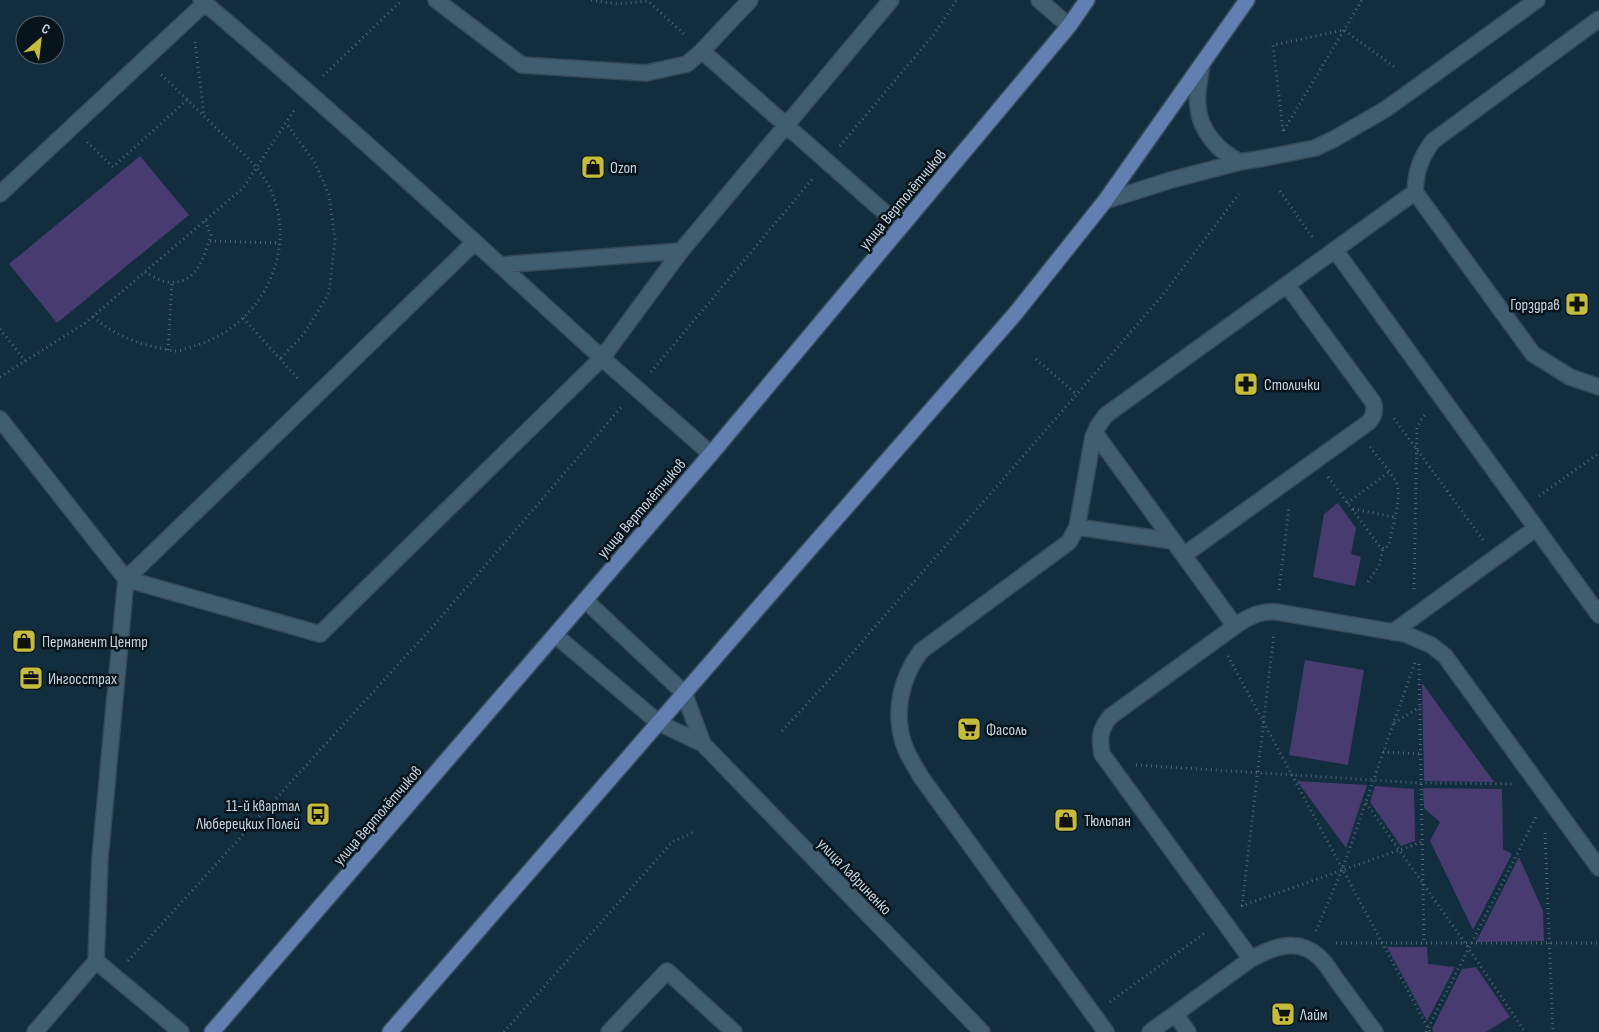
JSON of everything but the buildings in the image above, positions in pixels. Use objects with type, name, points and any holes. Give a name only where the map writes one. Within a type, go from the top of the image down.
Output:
[{"type":"main road","name":"улица Вертолётчиков","points":[[212,1032],[712,454],[1069,26],[1087,0]]},
{"type":"main road","points":[[390,1032],[1016,314],[1105,201],[1247,0]]},
{"type":"street","points":[[436,0],[522,65],[646,73],[687,64],[702,51],[750,0]]},
{"type":"street","points":[[0,419],[126,579],[320,634],[602,358],[681,251],[891,0]]},
{"type":"street","points":[[1039,0],[1069,26]]},
{"type":"street","points":[[1105,201],[1171,180],[1240,162],[1315,148],[1355,128],[1386,109],[1537,0]]},
{"type":"street","points":[[0,194],[192,16],[203,2],[307,92],[602,358],[712,454]]},
{"type":"street","points":[[1599,19],[1433,141],[1418,165],[1415,192],[1533,354],[1570,377],[1599,387]]},
{"type":"street","points":[[702,51],[901,227]]},
{"type":"street","points":[[1202,64],[1198,90],[1198,109],[1201,118],[1214,144],[1229,157],[1240,162]]},
{"type":"street","points":[[1106,1032],[922,777],[906,750],[900,728],[899,710],[904,684],[921,650],[1062,549],[1069,542],[1077,527],[1094,433],[1106,415],[1415,192]]},
{"type":"street","points":[[35,1032],[96,961],[100,858],[126,579],[474,242]]},
{"type":"street","points":[[500,265],[681,251]]},
{"type":"street","points":[[1331,253],[1444,401],[1599,615]]},
{"type":"street","points":[[1184,556],[1369,422],[1375,411],[1372,402],[1287,284]]},
{"type":"street","points":[[1094,433],[1235,626]]},
{"type":"street","points":[[1077,527],[1173,540]]},
{"type":"street","points":[[1393,632],[1536,528]]},
{"type":"street","points":[[586,600],[684,693]]},
{"type":"street","points":[[1251,960],[1108,763],[1102,754],[1099,742],[1106,721],[1111,716],[1218,638],[1255,614],[1277,612],[1405,634],[1421,645],[1445,656],[1543,794],[1599,868]]},
{"type":"street","name":"улица Лавриненко","points":[[555,635],[659,723],[703,744],[982,1032]]},
{"type":"street","name":"улица Лавриненко","points":[[684,693],[703,744]]},
{"type":"street","points":[[1150,1032],[1268,949],[1281,946],[1309,946],[1321,958],[1375,1032]]},
{"type":"street","points":[[96,961],[181,1032]]},
{"type":"street","points":[[609,1032],[667,971],[734,1032]]},
{"type":"street","points":[[1175,1014],[1188,1032]]},
{"type":"path","points":[[0,377],[92,317],[244,188],[307,92],[402,0]]},
{"type":"path","points":[[591,0],[618,4],[649,1],[702,51]]},
{"type":"path","points":[[114,977],[435,624],[827,162],[934,34],[957,0]]},
{"type":"path","points":[[1362,0],[1344,30],[1294,115],[1283,131],[1273,45],[1344,30],[1396,68]]},
{"type":"path","points":[[192,16],[204,116]]},
{"type":"path","points":[[92,317],[110,331],[140,344],[168,350],[175,351],[209,342],[239,322],[256,304],[271,281],[279,243],[281,226],[274,197],[257,168],[145,59]]},
{"type":"path","points":[[72,127],[113,167],[187,100]]},
{"type":"path","points":[[280,358],[304,334],[329,293],[335,239],[329,195],[315,163],[286,123]]},
{"type":"path","points":[[1280,192],[1331,253]]},
{"type":"path","points":[[782,731],[834,674],[1162,296],[1239,194]]},
{"type":"path","points":[[145,272],[166,282],[172,282],[182,281],[199,268],[212,235],[205,221]]},
{"type":"path","points":[[210,241],[279,243]]},
{"type":"path","points":[[168,350],[172,282]]},
{"type":"path","points":[[243,318],[314,397]]},
{"type":"path","points":[[0,329],[25,361]]},
{"type":"path","points":[[1036,359],[1076,394]]},
{"type":"path","points":[[1413,617],[1418,423],[1444,401]]},
{"type":"path","points":[[1375,411],[1393,418],[1496,557]]},
{"type":"path","points":[[1358,430],[1396,481],[1398,489],[1389,544],[1383,548],[1379,566],[1368,582]]},
{"type":"path","points":[[1522,508],[1599,453]]},
{"type":"path","points":[[1316,460],[1380,547],[1383,548]]},
{"type":"path","points":[[1347,503],[1389,472]]},
{"type":"path","points":[[1242,906],[1292,477]]},
{"type":"path","points":[[1352,509],[1394,517]]},
{"type":"path","points":[[1218,638],[1428,1031]]},
{"type":"path","points":[[1421,645],[1420,707],[1424,943]]},
{"type":"path","points":[[1421,645],[1342,870],[1309,946],[1382,943],[1599,943]]},
{"type":"path","points":[[1393,724],[1420,707]]},
{"type":"path","points":[[1384,752],[1421,754]]},
{"type":"path","points":[[1108,763],[1421,783],[1543,794]]},
{"type":"path","points":[[1428,1031],[1543,794]]},
{"type":"path","points":[[1543,794],[1553,1032]]},
{"type":"path","points":[[1366,803],[1466,943],[1525,1032]]},
{"type":"path","points":[[504,1032],[672,842],[694,832]]},
{"type":"path","points":[[1093,1014],[1242,906],[1422,842]]},
{"type":"shaded area","points":[[140,156],[189,215],[57,323],[9,264]]},
{"type":"shaded area","points":[[1338,503],[1356,528],[1351,554],[1361,557],[1355,586],[1313,577],[1324,514]]},
{"type":"shaded area","points":[[1305,660],[1364,670],[1348,765],[1289,755]]},
{"type":"shaded area","points":[[1422,683],[1494,782],[1424,781]]},
{"type":"shaded area","points":[[1297,781],[1367,785],[1346,848]]},
{"type":"shaded area","points":[[1375,786],[1414,789],[1415,841],[1401,846],[1370,802]]},
{"type":"shaded area","points":[[1423,788],[1502,789],[1503,849],[1512,854],[1473,930],[1430,841],[1440,822],[1424,808]]},
{"type":"shaded area","points":[[1519,857],[1543,911],[1544,941],[1476,942]]},
{"type":"shaded area","points":[[1387,947],[1427,947],[1428,964],[1455,967],[1427,1021]]},
{"type":"shaded area","points":[[1476,967],[1510,1017],[1486,1032],[1433,1032],[1432,1029],[1462,969]]},
{"type":"place","name":"Ozon","points":[[593,167]]},
{"type":"place","name":"Горздрав","points":[[1577,304]]},
{"type":"place","name":"Столички","points":[[1246,384]]},
{"type":"place","name":"Перманент Центр","points":[[24,641]]},
{"type":"place","name":"Ингосстрах","points":[[31,678]]},
{"type":"place","name":"Фасоль","points":[[969,729]]},
{"type":"place","name":"11-й квартал Люберецких Полей","points":[[318,814]]},
{"type":"place","name":"Тюльпан","points":[[1066,820]]},
{"type":"place","name":"Лайм","points":[[1283,1014]]}]
